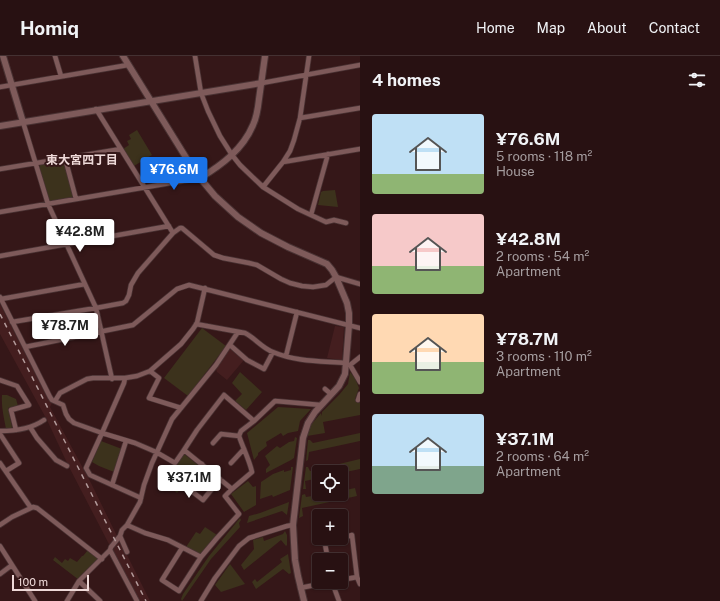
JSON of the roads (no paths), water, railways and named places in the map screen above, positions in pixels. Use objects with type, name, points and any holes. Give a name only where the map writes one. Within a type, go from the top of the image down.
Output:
[{"type":"street","points":[[3,56],[48,204],[96,308],[112,379]]},
{"type":"street","points":[[55,56],[61,76]]},
{"type":"street","points":[[122,56],[200,178],[215,196],[249,225],[273,240],[327,264],[336,277],[347,303],[349,319],[348,364],[345,374],[342,381],[308,423],[303,436],[293,525],[295,560],[304,601]]},
{"type":"street","points":[[195,56],[201,93],[214,126],[240,165],[263,187],[298,210],[326,222],[334,220],[346,223]]},
{"type":"street","points":[[0,212],[200,178],[214,170],[232,155],[244,142],[254,125],[257,114],[265,56]]},
{"type":"street","points":[[263,187],[283,162],[290,151],[294,140],[300,118],[309,56]]},
{"type":"street","points":[[0,87],[128,65]]},
{"type":"street","points":[[0,126],[360,65]]},
{"type":"street","points":[[300,118],[360,108]]},
{"type":"street","points":[[96,109],[173,233]]},
{"type":"street","points":[[0,170],[121,149]]},
{"type":"street","points":[[283,162],[360,149]]},
{"type":"street","points":[[311,216],[328,154]]},
{"type":"street","points":[[65,158],[76,199]]},
{"type":"street","points":[[0,256],[169,226]]},
{"type":"street","points":[[12,322],[123,303],[129,295],[131,285],[138,273],[173,233],[180,228],[182,228],[214,255],[257,265],[290,284],[313,287],[326,285],[336,277]]},
{"type":"street","points":[[336,277],[360,284]]},
{"type":"street","points":[[85,284],[0,298],[50,398],[63,406],[69,419],[74,423],[126,440],[156,452],[175,463],[197,430],[224,395],[254,421]]},
{"type":"street","points":[[25,347],[133,325],[177,289],[189,285],[360,328]]},
{"type":"street","points":[[54,401],[60,393],[86,379],[125,378],[138,376],[150,371],[181,344],[196,324],[205,288]]},
{"type":"street","points":[[286,356],[297,312]]},
{"type":"street","points":[[196,324],[249,335],[262,346],[273,352],[296,359],[348,364],[360,357]]},
{"type":"street","points":[[67,601],[79,581],[110,550],[120,536],[122,530],[127,525],[140,502],[144,485],[156,452],[172,418],[216,365],[238,332]]},
{"type":"street","points":[[230,345],[247,360],[264,368],[273,352]]},
{"type":"street","points":[[348,364],[360,382]]},
{"type":"street","points":[[150,371],[159,378],[149,398],[181,408]]},
{"type":"street","points":[[125,378],[86,468],[90,475],[141,498]]},
{"type":"street","points":[[0,380],[18,386],[29,405],[11,410],[16,430]]},
{"type":"street","points":[[324,389],[331,394]]},
{"type":"street","points":[[358,400],[360,394]]},
{"type":"street","points":[[182,548],[162,580],[179,591],[201,557],[216,538],[239,514],[225,496],[252,472],[250,462],[239,436],[241,431],[275,401],[321,406]]},
{"type":"street","points":[[0,431],[30,427],[44,420]]},
{"type":"street","points":[[30,427],[37,438],[56,460],[67,466]]},
{"type":"street","points":[[0,434],[19,463],[6,471]]},
{"type":"street","points":[[213,443],[221,434],[239,436]]},
{"type":"street","points":[[112,485],[126,440]]},
{"type":"street","points":[[231,463],[244,449]]},
{"type":"street","points":[[184,450],[232,489]]},
{"type":"street","points":[[0,463],[31,508]]},
{"type":"street","points":[[202,464],[186,486],[203,500],[220,479]]},
{"type":"street","points":[[0,525],[12,517],[33,507],[37,508],[102,558]]},
{"type":"street","points":[[127,525],[145,534],[168,540],[201,557]]},
{"type":"street","points":[[201,601],[215,578],[239,546],[249,538],[293,525]]},
{"type":"street","points":[[327,553],[325,544],[352,535],[360,584]]},
{"type":"street","points":[[120,536],[127,552]]},
{"type":"street","points":[[0,547],[36,601]]},
{"type":"street","points":[[110,550],[137,601]]},
{"type":"street","points":[[0,574],[12,565]]},
{"type":"street","points":[[348,579],[358,577]]},
{"type":"street","points":[[79,581],[100,601]]},
{"type":"street","points":[[300,588],[312,586]]},
{"type":"street","points":[[334,589],[339,601]]},
{"type":"railway","points":[[0,314],[146,601]]},
{"type":"district","name":"東大宮四丁目","points":[[82,160]]}]
